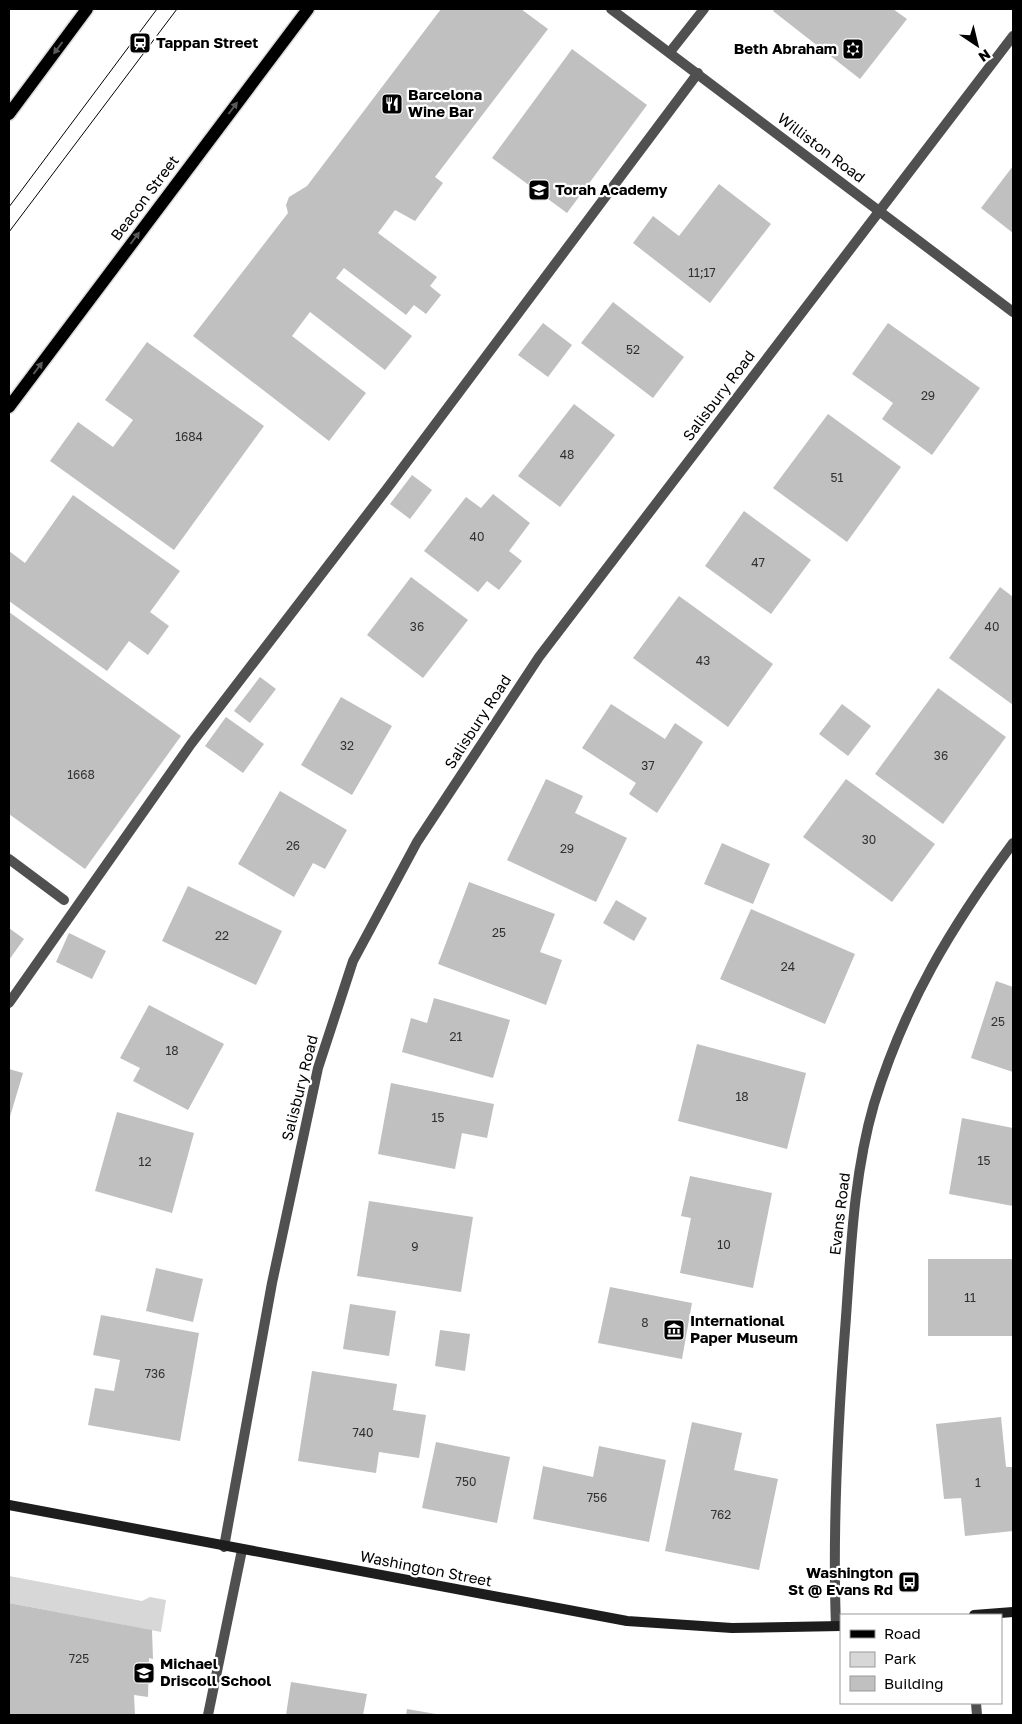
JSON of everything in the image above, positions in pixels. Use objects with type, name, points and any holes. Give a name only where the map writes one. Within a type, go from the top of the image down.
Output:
[{"type":"main road","points":[[9,114],[87,9]]},
{"type":"main road","name":"Beacon Street","points":[[9,408],[308,9]]},
{"type":"main road","name":"Washington Street","points":[[9,1505],[224,1547],[628,1621],[707,1627],[838,1626]]},
{"type":"main road","points":[[987,1614],[1013,1612]]},
{"type":"street","name":"Williston Road","points":[[611,9],[1013,312]]},
{"type":"street","points":[[670,52],[704,9]]},
{"type":"street","name":"Salisbury Road","points":[[224,1547],[272,1283],[318,1068],[353,961],[417,842],[539,657],[1013,36]]},
{"type":"street","points":[[9,1003],[191,744],[386,490],[698,73]]},
{"type":"street","name":"Evans Road","points":[[838,1626],[837,1498],[843,1356],[854,1210],[867,1132],[894,1049],[928,970],[974,897],[1013,843]]},
{"type":"street","points":[[9,859],[64,900]]},
{"type":"street","points":[[208,1715],[242,1550]]},
{"type":"green space","points":[[9,1576],[142,1601],[150,1597],[166,1600],[161,1632],[9,1603]]},
{"type":"building","points":[[441,9],[521,9],[548,29],[435,177],[443,183],[415,221],[395,210],[378,233],[437,277],[430,286],[441,295],[426,314],[414,305],[406,315],[344,268],[336,278],[412,336],[385,370],[310,312],[292,336],[366,393],[329,441],[193,336],[288,213],[286,205],[289,197],[307,186]]},
{"type":"building","name":"Beth Abraham","points":[[775,9],[893,9],[907,19],[860,79],[773,11]]},
{"type":"building","points":[[572,49],[647,105],[567,213],[492,158]]},
{"type":"building","points":[[1013,166],[1013,233],[981,208]]},
{"type":"building","points":[[719,184],[771,224],[710,303],[633,243],[653,216],[679,236]]},
{"type":"building","points":[[613,302],[684,357],[653,398],[581,343]]},
{"type":"building","points":[[543,323],[572,345],[548,377],[518,355]]},
{"type":"building","points":[[888,323],[980,388],[932,455],[882,419],[893,403],[852,374]]},
{"type":"building","points":[[147,342],[264,426],[174,550],[50,461],[78,422],[113,447],[133,420],[105,400]]},
{"type":"building","points":[[574,404],[615,435],[560,507],[518,476]]},
{"type":"building","points":[[828,414],[901,467],[847,542],[773,488]]},
{"type":"building","points":[[412,475],[432,490],[410,519],[390,504]]},
{"type":"building","points":[[493,494],[530,523],[509,551],[522,561],[499,590],[487,581],[478,592],[424,551],[466,497],[481,508]]},
{"type":"building","points":[[73,495],[180,571],[150,612],[169,626],[148,655],[129,641],[107,671],[9,601],[9,551],[25,563]]},
{"type":"building","points":[[744,511],[811,560],[771,614],[705,566]]},
{"type":"building","points":[[411,577],[468,620],[423,678],[367,635]]},
{"type":"building","points":[[1000,587],[1013,597],[1013,705],[949,658]]},
{"type":"building","points":[[679,596],[773,664],[728,727],[633,658]]},
{"type":"building","points":[[9,612],[181,736],[85,869],[9,814]]},
{"type":"building","points":[[260,677],[276,689],[250,723],[234,711]]},
{"type":"building","points":[[938,688],[1006,737],[943,824],[875,774]]},
{"type":"building","points":[[341,697],[392,726],[352,795],[301,765]]},
{"type":"building","points":[[611,704],[665,739],[675,723],[703,742],[657,813],[629,794],[636,783],[582,748]]},
{"type":"building","points":[[842,704],[871,726],[848,756],[819,734]]},
{"type":"building","points":[[226,717],[264,744],[243,773],[205,746]]},
{"type":"building","points":[[546,779],[583,796],[575,813],[627,838],[596,902],[507,860]]},
{"type":"building","points":[[846,779],[935,844],[892,902],[803,837]]},
{"type":"building","points":[[280,791],[347,830],[325,869],[313,863],[294,897],[238,864]]},
{"type":"building","points":[[722,843],[770,864],[753,904],[704,884]]},
{"type":"building","points":[[469,882],[555,914],[540,952],[562,960],[546,1005],[438,964]]},
{"type":"building","points":[[188,886],[282,931],[256,985],[162,941]]},
{"type":"building","points":[[616,900],[647,918],[634,941],[603,923]]},
{"type":"building","points":[[751,909],[855,954],[825,1024],[720,979]]},
{"type":"building","points":[[9,928],[24,939],[9,960]]},
{"type":"building","points":[[69,933],[106,951],[92,979],[56,962]]},
{"type":"building","points":[[996,981],[1013,987],[1013,1072],[971,1058]]},
{"type":"building","points":[[434,998],[510,1020],[493,1078],[402,1052],[411,1018],[427,1023]]},
{"type":"building","points":[[149,1005],[224,1044],[188,1110],[133,1081],[140,1068],[120,1058]]},
{"type":"building","points":[[697,1044],[806,1073],[787,1149],[678,1121]]},
{"type":"building","points":[[9,1069],[23,1073],[9,1120]]},
{"type":"building","points":[[391,1083],[494,1104],[487,1138],[462,1133],[455,1169],[378,1154]]},
{"type":"building","points":[[117,1112],[194,1133],[172,1213],[95,1191]]},
{"type":"building","points":[[962,1118],[1013,1128],[1013,1206],[949,1194]]},
{"type":"building","points":[[690,1176],[772,1193],[753,1288],[680,1273],[691,1218],[681,1216]]},
{"type":"building","points":[[369,1201],[473,1217],[461,1292],[357,1276]]},
{"type":"building","points":[[928,1259],[1013,1259],[1013,1336],[928,1336]]},
{"type":"building","points":[[156,1268],[203,1279],[193,1322],[146,1311]]},
{"type":"building","points":[[610,1287],[692,1303],[682,1359],[598,1343]]},
{"type":"building","points":[[350,1304],[396,1311],[389,1356],[343,1349]]},
{"type":"building","points":[[101,1315],[199,1333],[180,1441],[88,1425],[95,1388],[114,1391],[120,1360],[93,1355]]},
{"type":"building","points":[[440,1330],[470,1334],[465,1371],[435,1366]]},
{"type":"building","points":[[312,1371],[397,1384],[393,1410],[426,1415],[419,1458],[379,1452],[376,1473],[298,1461]]},
{"type":"building","points":[[1001,1417],[1006,1467],[1013,1467],[1013,1531],[965,1536],[961,1498],[944,1499],[936,1424]]},
{"type":"building","points":[[692,1422],[742,1433],[734,1470],[778,1479],[759,1570],[665,1551]]},
{"type":"building","points":[[436,1442],[510,1457],[497,1523],[422,1508]]},
{"type":"building","points":[[599,1446],[666,1460],[649,1542],[533,1519],[543,1466],[593,1477]]},
{"type":"building","name":"Michael Driscoll School","points":[[9,1603],[152,1630],[153,1659],[149,1658],[148,1697],[134,1695],[135,1715],[9,1715]]},
{"type":"building","points":[[291,1682],[367,1694],[363,1715],[286,1715]]},
{"type":"building","points":[[407,1709],[436,1714],[436,1715],[406,1715]]},
{"type":"tram line","points":[[9,207],[157,9]]},
{"type":"tram line","points":[[9,232],[177,9]]},
{"type":"place","name":"Tappan Street","points":[[140,43]]},
{"type":"place","name":"Beth Abraham","points":[[853,49]]},
{"type":"place","name":"Barcelona Wine Bar","points":[[392,104]]},
{"type":"place","name":"Torah Academy","points":[[539,190]]},
{"type":"place","name":"International Paper Museum","points":[[674,1330]]},
{"type":"place","name":"Washington St @ Evans Rd","points":[[909,1582]]},
{"type":"place","name":"Michael Driscoll School","points":[[144,1673]]}]
